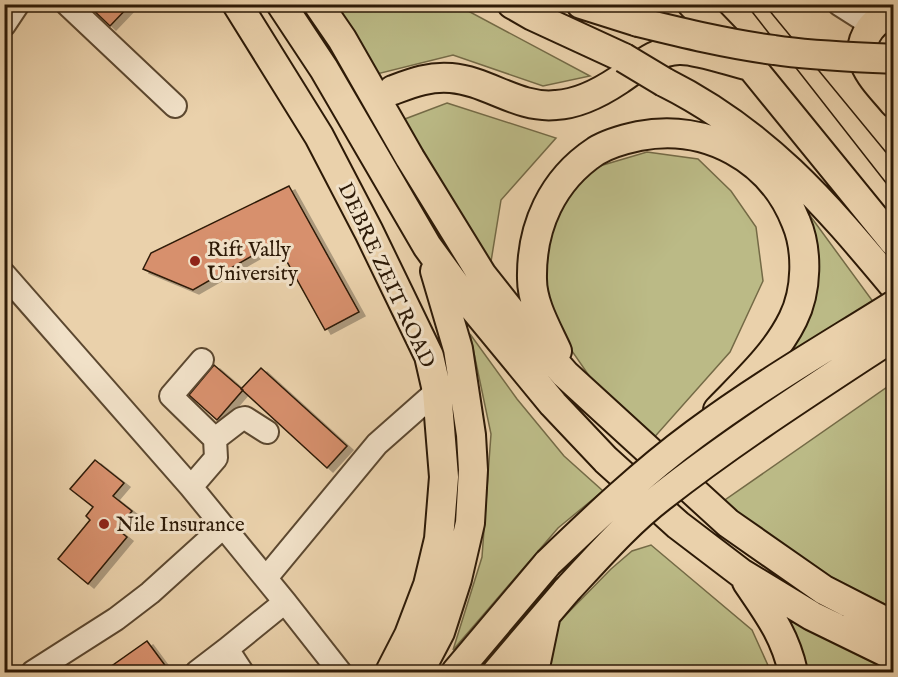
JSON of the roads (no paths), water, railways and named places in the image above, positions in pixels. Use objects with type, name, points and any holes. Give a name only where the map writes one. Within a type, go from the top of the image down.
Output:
[{"type":"main road","name":"DEBRE ZEIT ROAD","points":[[237,4],[328,130],[369,232],[429,356],[437,391],[444,477],[439,539],[428,585],[409,635],[390,672]]},
{"type":"main road","points":[[281,4],[324,69],[427,246],[465,298],[553,404],[598,452],[678,525],[741,573],[812,616],[894,656]]},
{"type":"main road","points":[[318,4],[342,39],[482,275],[565,374],[728,523],[824,590],[894,626]]},
{"type":"main road","points":[[512,4],[624,58],[664,82],[697,98],[747,132],[794,173],[847,229],[894,286]]},
{"type":"main road","points":[[581,4],[638,22],[695,36],[774,50],[894,59]]},
{"type":"main road","points":[[692,4],[750,66],[894,242]]},
{"type":"main road","points":[[883,20],[863,39],[861,49],[865,66],[890,96]]},
{"type":"main road","points":[[393,90],[423,79],[450,78],[471,82],[530,104],[554,106],[569,104],[589,96],[618,80],[643,62],[669,51],[695,52],[750,66]]},
{"type":"main road","points":[[565,374],[540,314],[532,280],[537,226],[548,201],[573,171],[597,150],[623,139],[658,132],[706,139],[731,147],[775,184],[793,213],[801,234],[804,261],[802,292],[794,318],[774,350],[696,433]]},
{"type":"main road","points":[[419,672],[440,632],[457,579],[470,523],[473,470],[471,435],[459,349],[427,246]]},
{"type":"main road","points":[[456,672],[548,563],[624,491],[696,433],[894,305]]},
{"type":"main road","points":[[497,672],[567,590],[628,525],[660,497],[894,336]]},
{"type":"main road","points":[[741,573],[775,621],[790,656],[794,672]]},
{"type":"main road","points":[[534,672],[546,615]]},
{"type":"street","points":[[4,25],[18,4]]},
{"type":"street","points":[[67,4],[175,106]]},
{"type":"street","points":[[839,4],[883,20]]},
{"type":"street","points":[[9,286],[190,487],[266,578],[339,672]]},
{"type":"street","points":[[190,487],[216,458],[215,439],[171,396],[202,360]]},
{"type":"street","points":[[266,578],[377,444],[437,391]]},
{"type":"street","points":[[215,439],[240,419],[245,418],[267,432]]},
{"type":"street","points":[[33,672],[66,653],[150,593],[223,527]]},
{"type":"street","points":[[197,672],[285,602]]},
{"type":"street","points":[[227,649],[242,672]]},
{"type":"tram line","points":[[746,4],[894,193]]},
{"type":"tram line","points":[[764,4],[894,162]]},
{"type":"place","name":"Rift Vally University","points":[[195,261]]},
{"type":"place","name":"Nile Insurance","points":[[104,524]]}]
